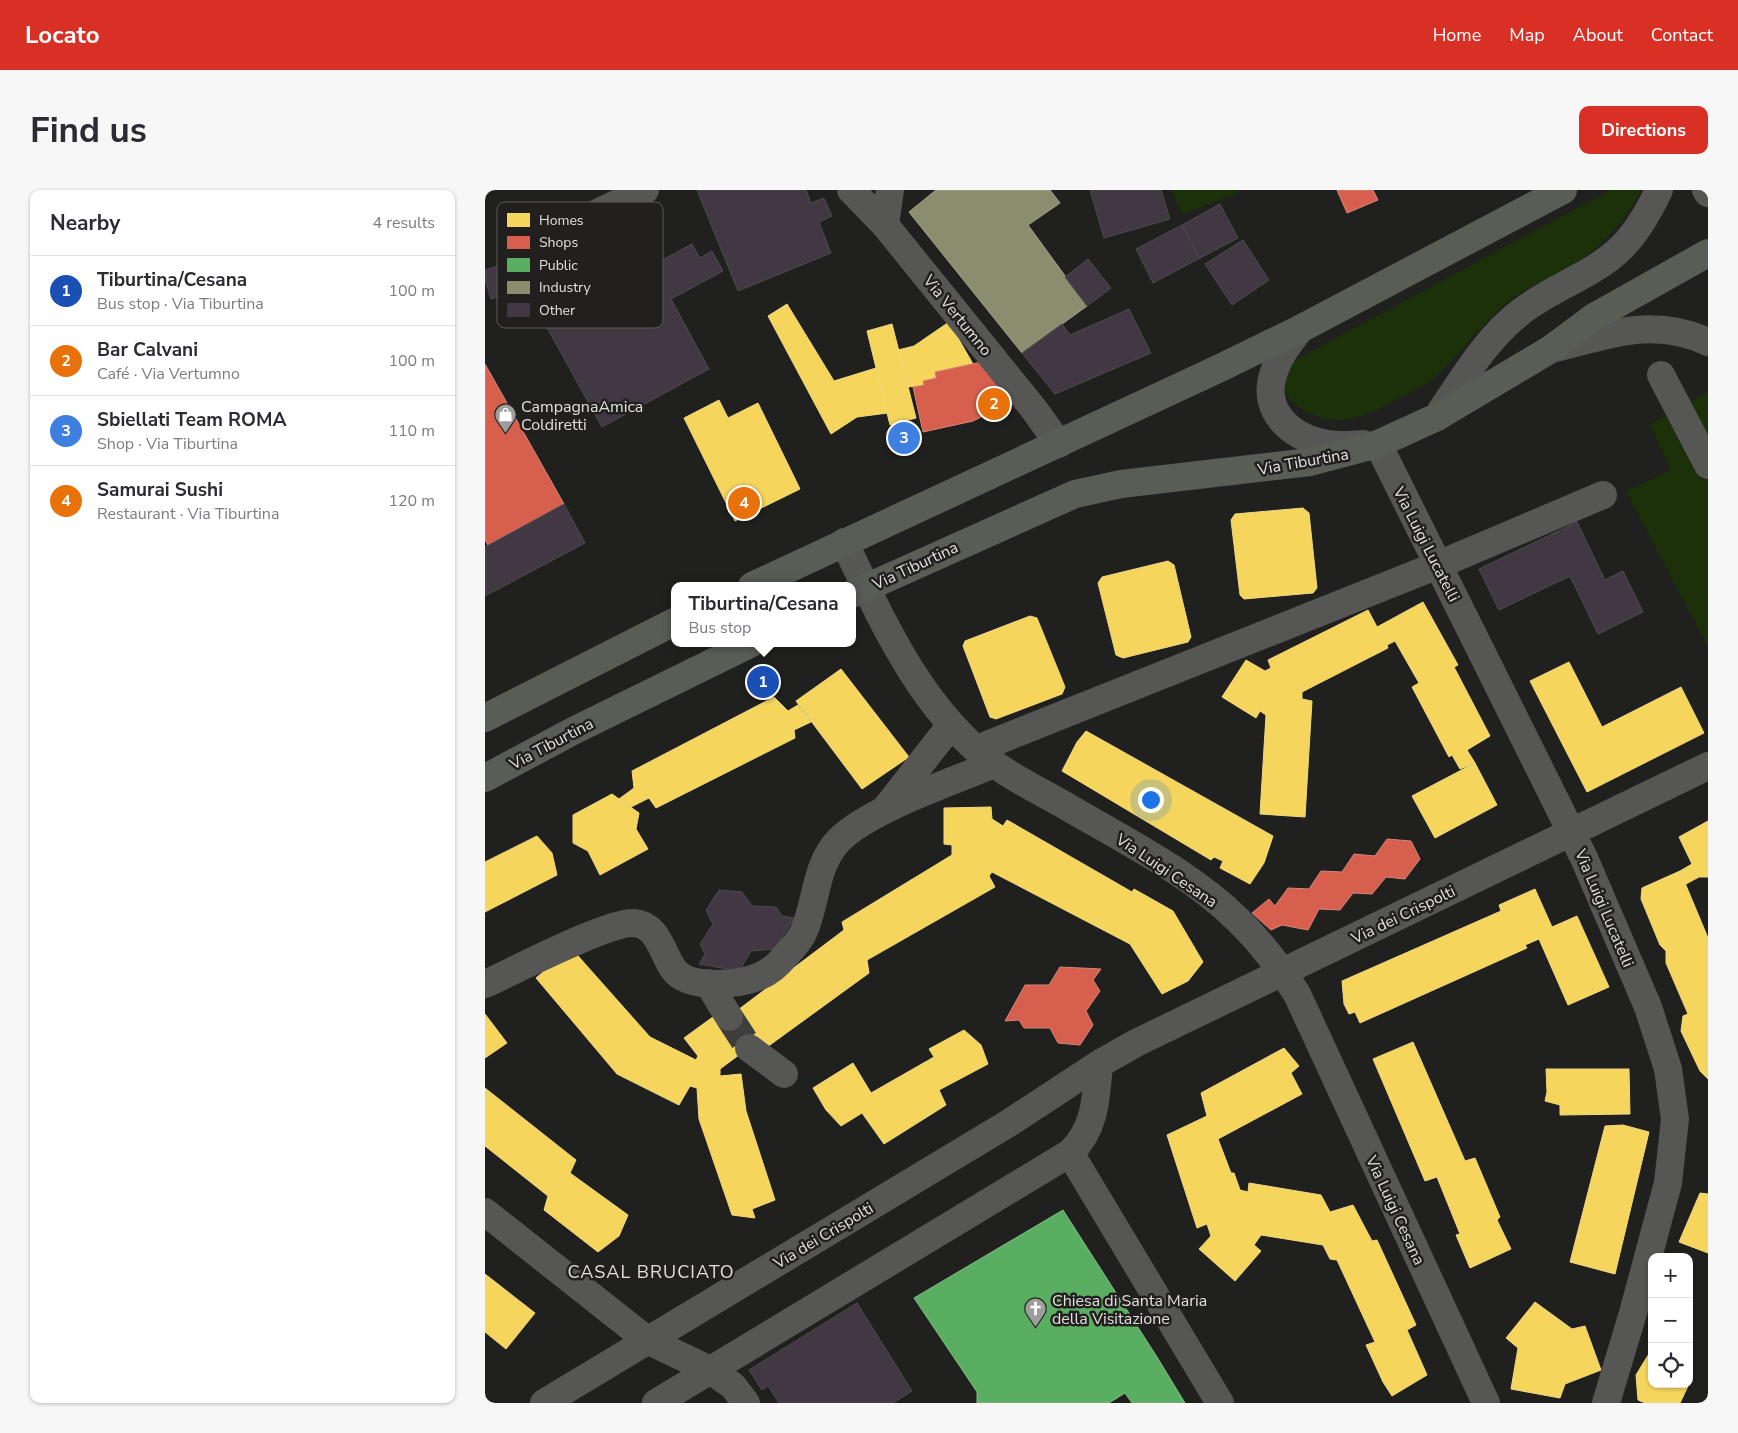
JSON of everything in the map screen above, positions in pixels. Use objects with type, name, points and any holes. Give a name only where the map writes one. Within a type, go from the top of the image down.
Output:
[{"type":"main road","points":[[760,582],[1059,444],[1300,328],[1563,190]]},
{"type":"main road","name":"Via Tiburtina","points":[[859,591],[1013,520],[1075,494],[1099,487],[1310,462],[1377,444],[1437,417],[1551,349],[1594,317],[1708,253]]},
{"type":"main road","points":[[485,718],[671,624]]},
{"type":"main road","name":"Via Tiburtina","points":[[485,778],[575,730],[744,647]]},
{"type":"street","points":[[600,201],[645,190]]},
{"type":"street","name":"Via Vertumno","points":[[851,190],[885,225],[1033,408],[1059,444]]},
{"type":"street","points":[[885,225],[890,190]]},
{"type":"street","points":[[1511,217],[1541,190]]},
{"type":"street","points":[[1437,417],[1474,362],[1497,335],[1522,310],[1603,263],[1621,248],[1642,222],[1659,190]]},
{"type":"street","points":[[1300,328],[1277,363],[1271,382],[1272,401],[1277,417],[1289,428],[1316,441],[1335,445],[1377,444]]},
{"type":"street","points":[[1551,349],[1635,329],[1650,328],[1684,332],[1708,342]]},
{"type":"street","points":[[1661,375],[1688,423],[1708,465]]},
{"type":"street","name":"Via Luigi Lucatelli","points":[[1377,444],[1572,832],[1648,1006],[1660,1039],[1675,1119],[1667,1183],[1633,1313],[1606,1403]]},
{"type":"street","points":[[485,984],[566,947],[626,923],[645,926],[656,936],[674,970],[682,977],[708,983],[732,983],[759,976],[770,970],[784,958],[803,933],[820,873],[829,854],[839,840],[883,811],[986,756],[1603,494]]},
{"type":"street","name":"Via Tiburtina","points":[[844,542],[859,591]]},
{"type":"street","name":"Via Luigi Cesana","points":[[859,591],[908,666],[951,725],[986,756],[1199,888],[1238,920],[1283,973],[1297,994],[1487,1403]]},
{"type":"street","points":[[883,811],[951,725]]},
{"type":"street","name":"Via dei Crispolti","points":[[544,1403],[1009,1124],[1099,1064],[1136,1043],[1708,766]]},
{"type":"street","points":[[708,983],[729,1017]]},
{"type":"street","points":[[749,1048],[784,1074]]},
{"type":"street","points":[[656,1403],[1070,1153],[1085,1135],[1091,1121],[1099,1064]]},
{"type":"street","points":[[1070,1153],[1220,1403]]},
{"type":"street","points":[[485,1212],[647,1340],[710,1370],[733,1386],[746,1403]]},
{"type":"green space","points":[[1171,190],[1235,190],[1238,193],[1182,214]]},
{"type":"green space","points":[[1610,190],[1641,190],[1620,223],[1603,242],[1573,265],[1513,298],[1491,318],[1439,373],[1423,386],[1375,411],[1359,417],[1333,420],[1318,417],[1304,411],[1293,402],[1286,392],[1284,381],[1289,369],[1301,357]]},
{"type":"green space","points":[[1708,392],[1708,647],[1626,491],[1671,470],[1650,424]]},
{"type":"building: Homes","points":[[787,304],[834,381],[876,368],[888,413],[857,417],[831,434],[768,316]]},
{"type":"building: Homes","points":[[949,322],[973,364],[935,372],[936,378],[923,381],[924,385],[908,387],[898,350],[914,346]]},
{"type":"building: Homes","points":[[892,324],[916,418],[890,425],[867,331]]},
{"type":"building: Homes","points":[[719,400],[728,418],[758,403],[800,489],[735,521],[684,418]]},
{"type":"building: Homes","points":[[1303,508],[1309,513],[1317,588],[1313,593],[1244,599],[1240,595],[1231,520],[1235,514]]},
{"type":"building: Homes","points":[[1168,561],[1174,565],[1191,637],[1188,642],[1123,658],[1116,655],[1098,583],[1102,577]]},
{"type":"building: Homes","points":[[1423,602],[1458,665],[1454,667],[1490,736],[1467,750],[1475,763],[1460,769],[1452,755],[1449,757],[1412,687],[1419,683],[1395,641],[1387,645],[1388,648],[1302,692],[1302,699],[1312,701],[1305,817],[1260,814],[1266,715],[1260,711],[1256,718],[1222,697],[1246,660],[1265,671],[1271,668],[1268,660],[1368,610],[1377,627]]},
{"type":"building: Homes","points":[[1030,616],[1037,618],[1065,687],[1062,694],[996,719],[990,717],[963,646],[965,641]]},
{"type":"building: Homes","points":[[1569,662],[1602,727],[1681,687],[1704,733],[1587,792],[1530,681]]},
{"type":"building: Homes","points":[[841,669],[909,757],[862,789],[796,701]]},
{"type":"building: Homes","points":[[774,697],[788,711],[798,705],[811,722],[794,730],[795,738],[656,808],[649,798],[631,807],[619,799],[634,788],[632,771]]},
{"type":"building: Homes","points":[[1086,731],[1273,836],[1264,863],[1250,884],[1220,868],[1223,861],[1214,857],[1211,860],[1062,771],[1077,742]]},
{"type":"building: Homes","points":[[1475,763],[1497,805],[1435,838],[1412,796]]},
{"type":"building: Homes","points":[[612,794],[639,813],[636,829],[648,849],[600,875],[588,851],[573,843],[573,815]]},
{"type":"building: Homes","points":[[991,807],[992,819],[1003,826],[1007,820],[1132,892],[1134,889],[1173,911],[1203,962],[1188,981],[1162,994],[1130,944],[992,872],[989,876],[995,887],[867,960],[869,973],[763,1050],[755,1043],[720,1069],[720,1076],[741,1074],[746,1111],[775,1200],[752,1209],[755,1218],[732,1215],[699,1119],[697,1088],[690,1086],[679,1105],[617,1074],[536,978],[571,948],[650,1037],[696,1060],[698,1056],[684,1038],[717,1014],[722,1022],[844,930],[842,922],[952,855],[952,845],[944,844],[944,808]]},
{"type":"building: Homes","points":[[1708,821],[1708,877],[1699,877],[1686,884],[1680,871],[1692,864],[1679,837]]},
{"type":"building: Homes","points":[[537,836],[552,853],[557,875],[485,912],[485,862]]},
{"type":"building: Homes","points":[[1680,871],[1708,938],[1708,1079],[1700,1071],[1681,1031],[1683,1016],[1688,1014],[1666,963],[1666,951],[1660,945],[1641,899],[1642,888]]},
{"type":"building: Homes","points":[[1535,889],[1552,927],[1577,916],[1609,987],[1568,1005],[1539,939],[1525,945],[1527,948],[1360,1023],[1355,1012],[1349,1014],[1344,1004],[1342,981],[1501,911],[1499,905]]},
{"type":"building: Homes","points":[[485,1014],[507,1043],[485,1058]]},
{"type":"building: Homes","points":[[964,1030],[981,1045],[988,1064],[939,1090],[946,1105],[884,1144],[862,1113],[841,1126],[826,1110],[813,1088],[853,1063],[871,1093],[934,1057],[929,1049]]},
{"type":"building: Homes","points":[[1413,1042],[1465,1161],[1475,1158],[1500,1217],[1497,1220],[1511,1249],[1470,1268],[1456,1235],[1460,1234],[1437,1177],[1425,1181],[1373,1059]]},
{"type":"building: Homes","points":[[1284,1048],[1299,1066],[1291,1073],[1302,1094],[1218,1139],[1231,1173],[1234,1173],[1240,1190],[1248,1192],[1249,1183],[1321,1195],[1330,1212],[1353,1205],[1372,1241],[1377,1240],[1416,1325],[1407,1330],[1427,1375],[1392,1396],[1383,1382],[1366,1345],[1375,1342],[1337,1260],[1330,1259],[1323,1245],[1261,1235],[1254,1245],[1261,1251],[1235,1281],[1199,1249],[1211,1236],[1207,1224],[1197,1228],[1167,1135],[1207,1116],[1201,1093]]},
{"type":"building: Homes","points":[[1546,1069],[1629,1069],[1630,1114],[1560,1115],[1560,1105],[1545,1101],[1547,1092]]},
{"type":"building: Homes","points":[[485,1088],[576,1160],[570,1173],[628,1215],[619,1236],[598,1252],[544,1210],[548,1196],[485,1146]]},
{"type":"building: Homes","points":[[1623,1125],[1649,1132],[1615,1274],[1570,1262],[1605,1126]]},
{"type":"building: Homes","points":[[1700,1193],[1708,1194],[1708,1253],[1679,1242]]},
{"type":"building: Homes","points":[[485,1274],[535,1313],[506,1349],[485,1332]]},
{"type":"building: Homes","points":[[1535,1302],[1572,1329],[1585,1326],[1601,1370],[1565,1384],[1560,1398],[1511,1389],[1518,1348],[1506,1338]]},
{"type":"building: Homes","points":[[1648,1355],[1648,1388],[1687,1388],[1680,1403],[1645,1403],[1638,1400],[1636,1375]]},
{"type":"building: Shops","points":[[1337,190],[1373,190],[1378,200],[1347,213]]},
{"type":"building: Shops","points":[[981,362],[1010,396],[1006,405],[973,421],[923,432],[913,387],[924,385],[923,381],[936,378],[935,372]]},
{"type":"building: Shops","name":"CampagnaAmica Coldiretti","points":[[485,364],[564,504],[488,545],[485,540]]},
{"type":"building: Shops","points":[[1387,839],[1411,841],[1420,859],[1405,879],[1386,877],[1372,894],[1353,893],[1340,910],[1319,909],[1308,930],[1282,925],[1271,930],[1252,913],[1269,899],[1275,906],[1288,888],[1309,889],[1321,871],[1342,872],[1354,854],[1375,856]]},
{"type":"building: Shops","points":[[1060,967],[1101,969],[1093,980],[1100,991],[1086,1011],[1093,1025],[1080,1045],[1058,1043],[1050,1028],[1024,1028],[1019,1020],[1005,1021],[1025,985],[1049,985]]},
{"type":"building: Public","name":"Chiesa di Santa Maria della Visitazione","points":[[1063,1210],[1185,1403],[1132,1403],[1125,1393],[1109,1403],[977,1403],[977,1392],[914,1298]]},
{"type":"building: Industry","points":[[936,190],[1050,190],[1060,203],[1028,225],[1087,306],[1022,353],[909,212]]},
{"type":"building: Other","points":[[697,190],[806,190],[811,203],[824,198],[832,216],[819,222],[831,253],[738,291]]},
{"type":"building: Other","points":[[1090,190],[1161,190],[1170,219],[1104,238]]},
{"type":"building: Other","points":[[1220,204],[1238,238],[1200,258],[1182,225]]},
{"type":"building: Other","points":[[1182,225],[1200,258],[1153,283],[1136,249]]},
{"type":"building: Other","points":[[1243,240],[1269,280],[1232,305],[1205,264]]},
{"type":"building: Other","points":[[692,244],[700,258],[712,251],[723,271],[671,299],[709,369],[602,427],[547,328],[663,328],[663,260]]},
{"type":"building: Other","points":[[1088,259],[1111,288],[1087,306],[1065,277]]},
{"type":"building: Other","points":[[497,266],[497,297],[491,299],[485,280],[485,270]]},
{"type":"building: Other","points":[[1129,309],[1151,353],[1055,394],[1022,353],[1062,324],[1070,335]]},
{"type":"building: Other","points":[[564,504],[585,543],[485,596],[485,547]]},
{"type":"building: Other","points":[[1577,522],[1605,580],[1623,571],[1643,612],[1598,634],[1570,576],[1499,610],[1479,569]]},
{"type":"building: Other","points":[[719,890],[742,892],[752,906],[776,907],[782,916],[794,918],[775,949],[751,951],[739,971],[699,964],[705,954],[700,944],[713,924],[706,910]]},
{"type":"building: Other","points":[[857,1303],[912,1391],[893,1403],[779,1403],[768,1386],[762,1390],[749,1370]]},
{"type":"tunnel","points":[[729,1017],[749,1048]]},
{"type":"place","name":"Bar Calvani","points":[[994,404]]},
{"type":"place","name":"CampagnaAmica Coldiretti","points":[[505,434]]},
{"type":"place","name":"Sbiellati Team ROMA","points":[[904,438]]},
{"type":"place","name":"Samurai Sushi","points":[[744,503]]},
{"type":"place","name":"Tiburtina/Cesana","points":[[763,682]]},
{"type":"place","name":"Chiesa di Santa Maria della Visitazione","points":[[1036,1328]]},
{"type":"district","name":"CASAL BRUCIATO","points":[[651,1272]]}]
